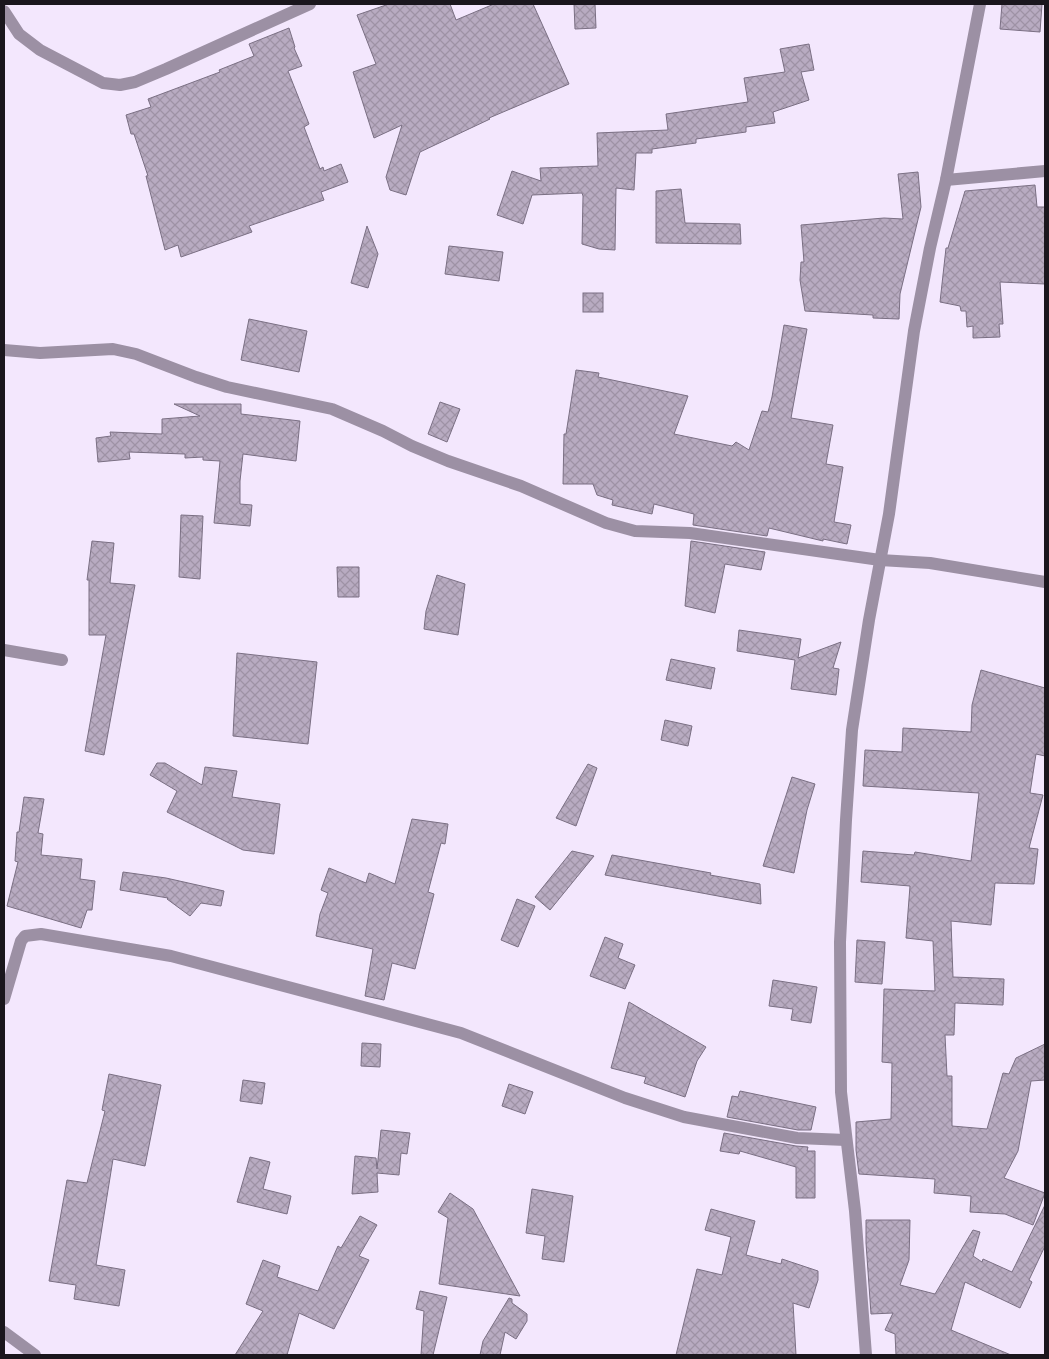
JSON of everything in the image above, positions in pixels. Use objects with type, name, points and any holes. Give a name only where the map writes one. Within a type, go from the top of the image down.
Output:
[{"type":"street","points":[[4,11],[19,34],[40,50],[103,83],[120,85],[135,82],[166,69],[310,4]]},
{"type":"street","points":[[866,1355],[855,1211],[841,1092],[840,942],[852,730],[858,684],[880,560],[914,331],[980,4]]},
{"type":"street","points":[[946,180],[1045,171]]},
{"type":"street","points":[[4,350],[40,353],[113,349],[136,354],[227,387],[332,409],[383,430],[412,446],[448,461],[521,486],[606,523],[635,531],[690,533],[880,560],[930,563],[1045,582]]},
{"type":"street","points":[[4,650],[62,660]]},
{"type":"street","points":[[4,998],[21,941],[26,936],[41,934],[162,954],[461,1033],[624,1098],[684,1116],[797,1138],[846,1140]]},
{"type":"street","points":[[4,1332],[35,1355]]},
{"type":"building","points":[[389,4],[450,4],[456,20],[494,4],[533,4],[569,84],[489,118],[420,152],[406,195],[390,190],[386,177],[402,125],[374,138],[353,72],[376,64],[357,15]]},
{"type":"building","points":[[574,4],[595,4],[596,28],[575,29]]},
{"type":"building","points":[[1002,4],[1042,4],[1040,32],[1000,29]]},
{"type":"building","points":[[289,28],[294,48],[302,66],[288,71],[309,124],[304,127],[320,169],[323,167],[324,171],[341,164],[348,182],[321,192],[324,200],[249,226],[252,232],[181,257],[178,245],[165,250],[146,176],[148,176],[134,134],[131,134],[126,115],[151,107],[148,99],[220,72],[219,70],[254,56],[249,44]]},
{"type":"building","points":[[809,44],[814,70],[801,72],[809,100],[773,112],[775,123],[746,127],[746,132],[696,139],[696,143],[652,149],[652,153],[636,153],[634,190],[616,188],[615,250],[599,249],[582,244],[582,193],[532,195],[523,224],[497,215],[512,171],[541,181],[540,168],[598,166],[597,133],[668,130],[666,114],[748,102],[744,78],[785,72],[780,49]]},
{"type":"building","points":[[918,172],[921,207],[900,294],[899,319],[873,318],[873,315],[805,311],[800,280],[801,262],[804,262],[801,225],[884,218],[903,219],[898,174]]},
{"type":"building","points":[[1035,185],[1037,207],[1045,207],[1045,284],[1000,282],[1003,324],[999,324],[1000,337],[973,338],[973,326],[967,327],[966,311],[961,311],[960,306],[940,302],[946,248],[948,248],[965,191]]},
{"type":"building","points":[[681,189],[685,223],[740,224],[741,244],[656,243],[656,191]]},
{"type":"building","points":[[367,226],[378,254],[368,288],[351,283]]},
{"type":"building","points":[[449,246],[503,252],[499,281],[445,274]]},
{"type":"building","points":[[583,293],[603,293],[603,312],[583,312]]},
{"type":"building","points":[[249,319],[307,331],[299,372],[241,360]]},
{"type":"building","points":[[784,325],[807,329],[791,418],[833,425],[826,464],[843,467],[834,522],[851,525],[847,544],[823,539],[823,541],[769,528],[767,536],[693,525],[694,514],[654,504],[652,514],[612,505],[613,500],[597,495],[593,484],[563,484],[564,434],[566,434],[576,370],[599,373],[598,377],[688,396],[674,434],[732,446],[736,442],[749,450],[762,411],[768,412]]},
{"type":"building","points":[[440,402],[460,409],[447,442],[428,434]]},
{"type":"building","points":[[174,404],[241,404],[241,414],[300,421],[296,461],[243,454],[240,504],[252,505],[250,526],[214,523],[220,461],[203,460],[203,457],[185,458],[185,454],[129,452],[130,459],[98,462],[96,438],[111,436],[110,432],[162,434],[162,419],[200,416]]},
{"type":"building","points":[[181,515],[203,516],[200,579],[179,577]]},
{"type":"building","points":[[92,541],[114,543],[110,583],[135,585],[104,755],[85,751],[106,635],[89,635],[89,580],[87,580]]},
{"type":"building","points":[[691,541],[765,552],[761,570],[725,564],[715,613],[685,606]]},
{"type":"building","points":[[337,567],[359,567],[359,597],[338,597]]},
{"type":"building","points":[[437,575],[465,584],[458,635],[424,629],[426,611]]},
{"type":"building","points":[[739,630],[801,639],[798,658],[841,642],[833,668],[839,669],[836,695],[791,689],[795,660],[737,651]]},
{"type":"building","points":[[237,653],[317,662],[308,744],[233,736]]},
{"type":"building","points":[[671,659],[715,668],[711,689],[666,680]]},
{"type":"building","points":[[981,670],[1045,688],[1045,756],[1036,754],[1030,793],[1043,795],[1029,848],[1038,849],[1034,884],[995,883],[991,925],[951,921],[953,977],[1004,979],[1003,1005],[955,1003],[954,1035],[945,1035],[947,1076],[952,1076],[952,1126],[987,1129],[1003,1073],[1009,1074],[1016,1058],[1045,1044],[1045,1080],[1031,1081],[1018,1151],[1004,1178],[1045,1193],[1033,1225],[1005,1214],[970,1212],[971,1196],[934,1193],[935,1179],[859,1174],[856,1150],[856,1122],[891,1119],[892,1063],[882,1062],[884,989],[935,991],[933,941],[906,938],[910,886],[861,882],[863,851],[914,855],[915,852],[971,861],[979,793],[863,786],[865,750],[902,752],[903,728],[971,732],[972,705]]},
{"type":"building","points":[[665,720],[692,726],[688,746],[661,740]]},
{"type":"building","points":[[157,763],[165,763],[202,785],[205,767],[237,771],[232,797],[280,804],[274,854],[243,850],[167,812],[177,791],[150,775]]},
{"type":"building","points":[[588,764],[597,768],[576,826],[556,818]]},
{"type":"building","points":[[792,777],[815,784],[807,810],[794,873],[763,866]]},
{"type":"building","points":[[24,797],[44,799],[38,833],[43,834],[41,855],[82,859],[80,879],[95,881],[92,910],[87,910],[81,928],[7,906],[18,862],[15,861],[17,832],[19,832]]},
{"type":"building","points":[[412,819],[448,824],[445,844],[441,843],[428,892],[434,894],[415,969],[392,963],[384,1000],[365,996],[373,949],[316,936],[320,914],[328,893],[321,890],[329,868],[366,883],[369,873],[395,884]]},
{"type":"building","points":[[572,851],[594,856],[550,910],[535,897]]},
{"type":"building","points":[[612,855],[760,884],[761,904],[605,875]]},
{"type":"building","points":[[123,872],[166,878],[224,891],[221,906],[201,903],[190,916],[168,898],[120,890]]},
{"type":"building","points":[[517,899],[535,906],[518,947],[501,940]]},
{"type":"building","points":[[605,937],[623,944],[618,958],[635,965],[625,989],[590,976]]},
{"type":"building","points":[[857,940],[885,942],[882,984],[855,982]]},
{"type":"building","points":[[773,980],[817,987],[811,1023],[791,1020],[793,1009],[769,1006]]},
{"type":"building","points":[[629,1002],[706,1047],[697,1061],[685,1097],[644,1083],[646,1077],[611,1068]]},
{"type":"building","points":[[362,1043],[381,1044],[380,1067],[361,1066]]},
{"type":"building","points":[[109,1074],[161,1085],[145,1166],[113,1159],[96,1265],[125,1270],[119,1306],[74,1299],[76,1285],[49,1281],[67,1180],[87,1183],[105,1111],[102,1110]]},
{"type":"building","points":[[243,1080],[265,1083],[262,1104],[240,1101]]},
{"type":"building","points":[[509,1084],[533,1092],[525,1114],[502,1106]]},
{"type":"building","points":[[740,1091],[816,1107],[811,1130],[798,1130],[727,1117],[732,1096],[738,1097]]},
{"type":"building","points":[[381,1130],[410,1133],[407,1154],[401,1153],[399,1175],[377,1173],[378,1192],[352,1194],[355,1156],[376,1158],[377,1169]]},
{"type":"building","points":[[724,1133],[808,1147],[807,1151],[815,1151],[815,1198],[796,1198],[796,1167],[740,1151],[739,1154],[720,1151]]},
{"type":"building","points":[[250,1157],[270,1162],[263,1189],[291,1196],[287,1214],[237,1202]]},
{"type":"building","points":[[532,1189],[573,1196],[564,1262],[542,1259],[545,1236],[526,1233]]},
{"type":"building","points":[[450,1193],[473,1209],[520,1296],[439,1284],[448,1218],[438,1212]]},
{"type":"building","points":[[1045,1205],[1045,1246],[1029,1280],[1032,1282],[1020,1308],[965,1282],[951,1330],[1011,1355],[896,1355],[895,1334],[885,1330],[893,1313],[871,1314],[866,1220],[910,1220],[909,1260],[900,1285],[935,1294],[973,1230],[980,1232],[973,1256],[982,1262],[983,1259],[1012,1272]]},
{"type":"building","points":[[711,1209],[755,1221],[746,1255],[781,1264],[782,1259],[818,1271],[818,1280],[809,1308],[793,1303],[796,1355],[676,1355],[697,1269],[722,1275],[731,1237],[705,1230]]},
{"type":"building","points":[[360,1216],[377,1225],[359,1256],[369,1260],[334,1329],[299,1313],[287,1355],[235,1355],[263,1311],[246,1304],[263,1260],[280,1266],[277,1277],[318,1291],[338,1246],[341,1248]]},
{"type":"building","points":[[420,1291],[447,1297],[433,1355],[421,1355],[424,1311],[416,1309]]},
{"type":"building","points":[[509,1298],[512,1299],[512,1303],[527,1314],[527,1321],[516,1339],[505,1332],[500,1355],[480,1355],[483,1341]]}]
